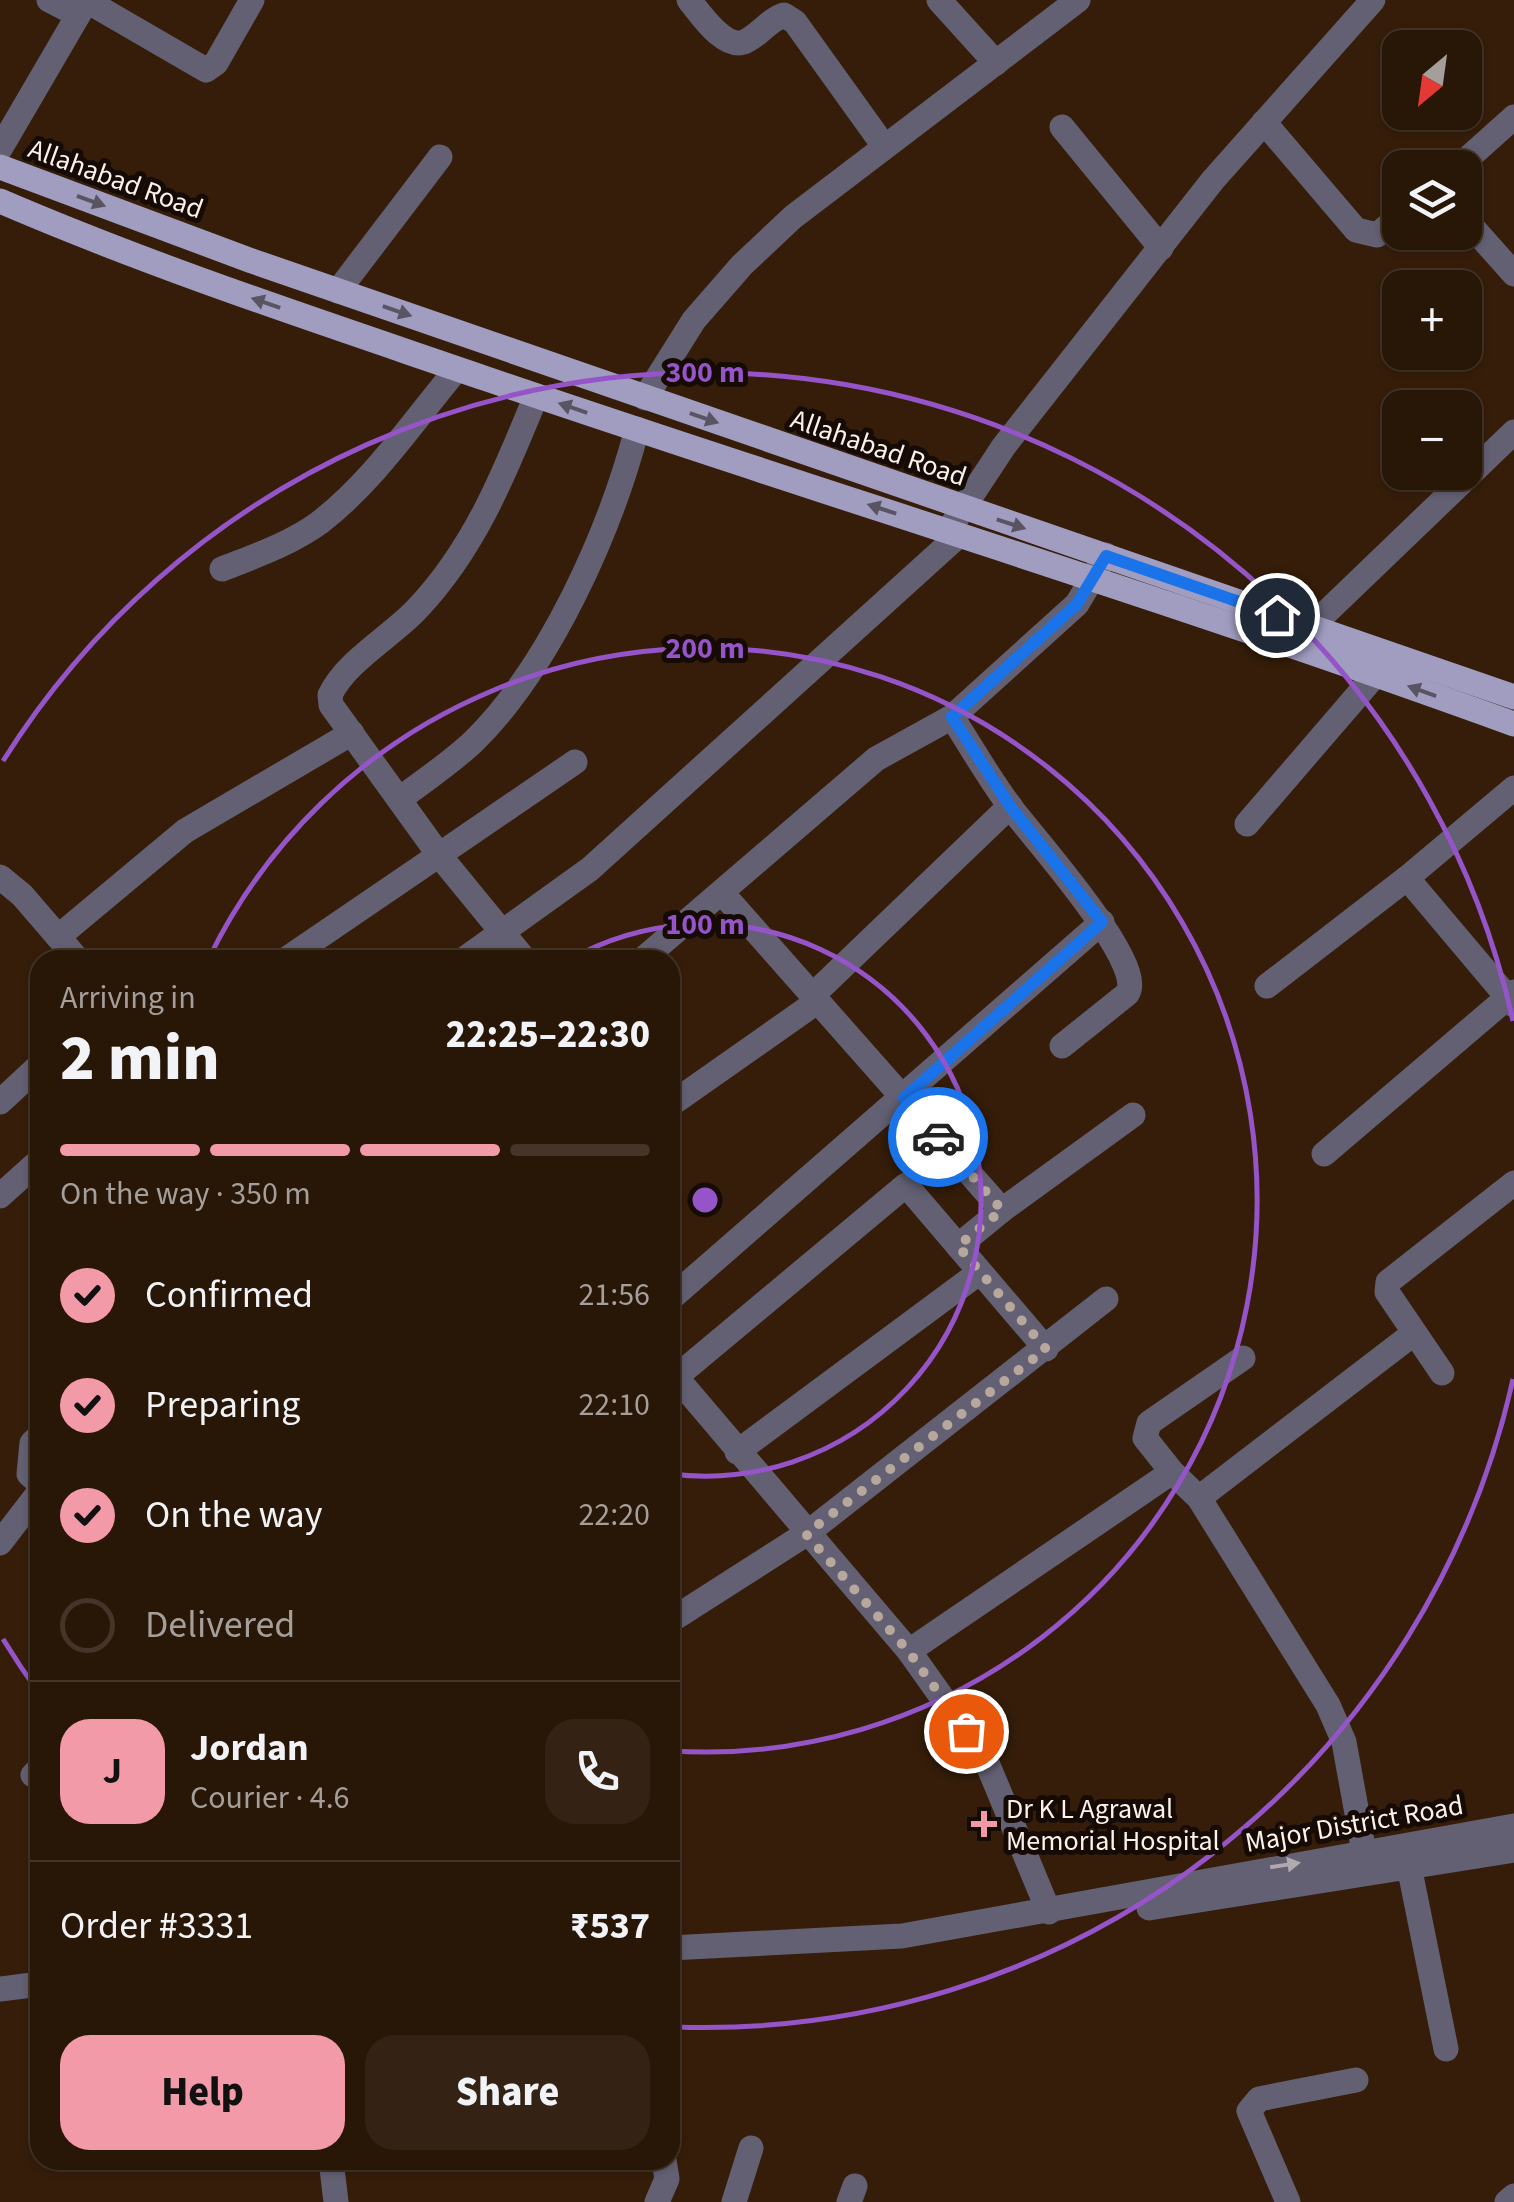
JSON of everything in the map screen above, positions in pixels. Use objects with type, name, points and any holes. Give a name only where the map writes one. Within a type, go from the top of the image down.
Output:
[{"type":"main road","name":"Allahabad Road","points":[[0,167],[645,398],[1514,698]]},
{"type":"main road","points":[[0,201],[134,258],[637,430],[1376,674],[1514,724]]},
{"type":"street","points":[[48,0],[84,5],[206,70],[216,64],[252,0]]},
{"type":"street","points":[[689,0],[719,34],[735,42],[744,42],[775,18],[784,16],[795,22],[884,146]]},
{"type":"street","points":[[939,0],[996,62]]},
{"type":"street","points":[[645,398],[694,320],[742,264],[793,217],[1078,0]]},
{"type":"street","points":[[478,950],[604,856],[954,533],[962,508],[1004,446],[1264,122],[1373,0]]},
{"type":"street","points":[[0,149],[84,5]]},
{"type":"street","points":[[1477,150],[1514,117]]},
{"type":"street","points":[[1264,122],[1356,230],[1377,234],[1382,230]]},
{"type":"street","points":[[1062,127],[1160,248]]},
{"type":"street","points":[[338,290],[440,157]]},
{"type":"street","points":[[1482,238],[1514,274]]},
{"type":"street","points":[[222,570],[302,534],[350,497],[457,369]]},
{"type":"street","points":[[517,950],[439,855],[331,705],[334,687],[418,608],[459,556],[494,498],[536,396]]},
{"type":"street","points":[[401,798],[473,742],[532,673],[619,500],[637,430]]},
{"type":"street","points":[[1311,627],[1514,432]]},
{"type":"street","points":[[654,950],[876,759],[952,717],[1077,604],[1106,556]]},
{"type":"street","points":[[1247,824],[1376,674]]},
{"type":"street","points":[[952,717],[1010,806],[1102,922],[1132,988],[1062,1046]]},
{"type":"street","points":[[58,937],[186,831],[352,733]]},
{"type":"street","points":[[300,950],[575,762]]},
{"type":"street","points":[[1267,986],[1407,878],[1514,788]]},
{"type":"street","points":[[680,1098],[815,998],[1010,806]]},
{"type":"street","points":[[0,877],[69,950]]},
{"type":"street","points":[[1324,1154],[1512,998],[1407,878]]},
{"type":"street","points":[[723,894],[1002,1210]]},
{"type":"street","points":[[680,1290],[1102,922]]},
{"type":"street","points":[[0,1102],[30,1074]]},
{"type":"street","points":[[958,1246],[1133,1115]]},
{"type":"street","points":[[0,1196],[30,1169]]},
{"type":"street","points":[[680,1367],[906,1185],[1046,1349]]},
{"type":"street","points":[[1442,1373],[1386,1292],[1388,1282],[1513,1186]]},
{"type":"street","points":[[737,1452],[980,1272]]},
{"type":"street","points":[[680,1615],[806,1534],[1106,1299]]},
{"type":"street","points":[[1200,1498],[1413,1334]]},
{"type":"street","points":[[1243,1358],[1148,1424],[1145,1438],[1172,1472],[1200,1498],[1328,1706],[1344,1742],[1364,1852]]},
{"type":"street","points":[[680,1382],[909,1652],[985,1758],[1050,1912]]},
{"type":"street","points":[[909,1652],[1172,1472]]},
{"type":"street","points":[[0,1543],[30,1502]]},
{"type":"street","name":"Major District Road","points":[[680,1947],[902,1936],[1514,1826]]},
{"type":"street","points":[[680,1959],[924,1943],[1514,1850]]},
{"type":"street","points":[[1410,1866],[1446,2049]]},
{"type":"street","points":[[0,1989],[30,1985]]},
{"type":"street","points":[[0,2003],[30,2001]]},
{"type":"street","points":[[1288,2202],[1250,2116],[1253,2104],[1258,2099],[1356,2080]]},
{"type":"street","points":[[734,2202],[751,2148]]},
{"type":"street","points":[[332,2170],[336,2202]]},
{"type":"street","points":[[657,2202],[667,2179],[666,2170]]},
{"type":"street","points":[[1507,2202],[1514,2196]]},
{"type":"way so far","points":[[938,1137],[1002,1210],[958,1246],[1046,1349],[806,1534],[909,1652],[966,1731]]},
{"type":"place","name":"Dr K L Agrawal Memorial Hospital","points":[[984,1824]]},
{"type":"route","points":[[938,1137],[904,1098],[1102,922],[1010,806],[952,717],[1077,604],[1106,556],[1277,615]]}]
